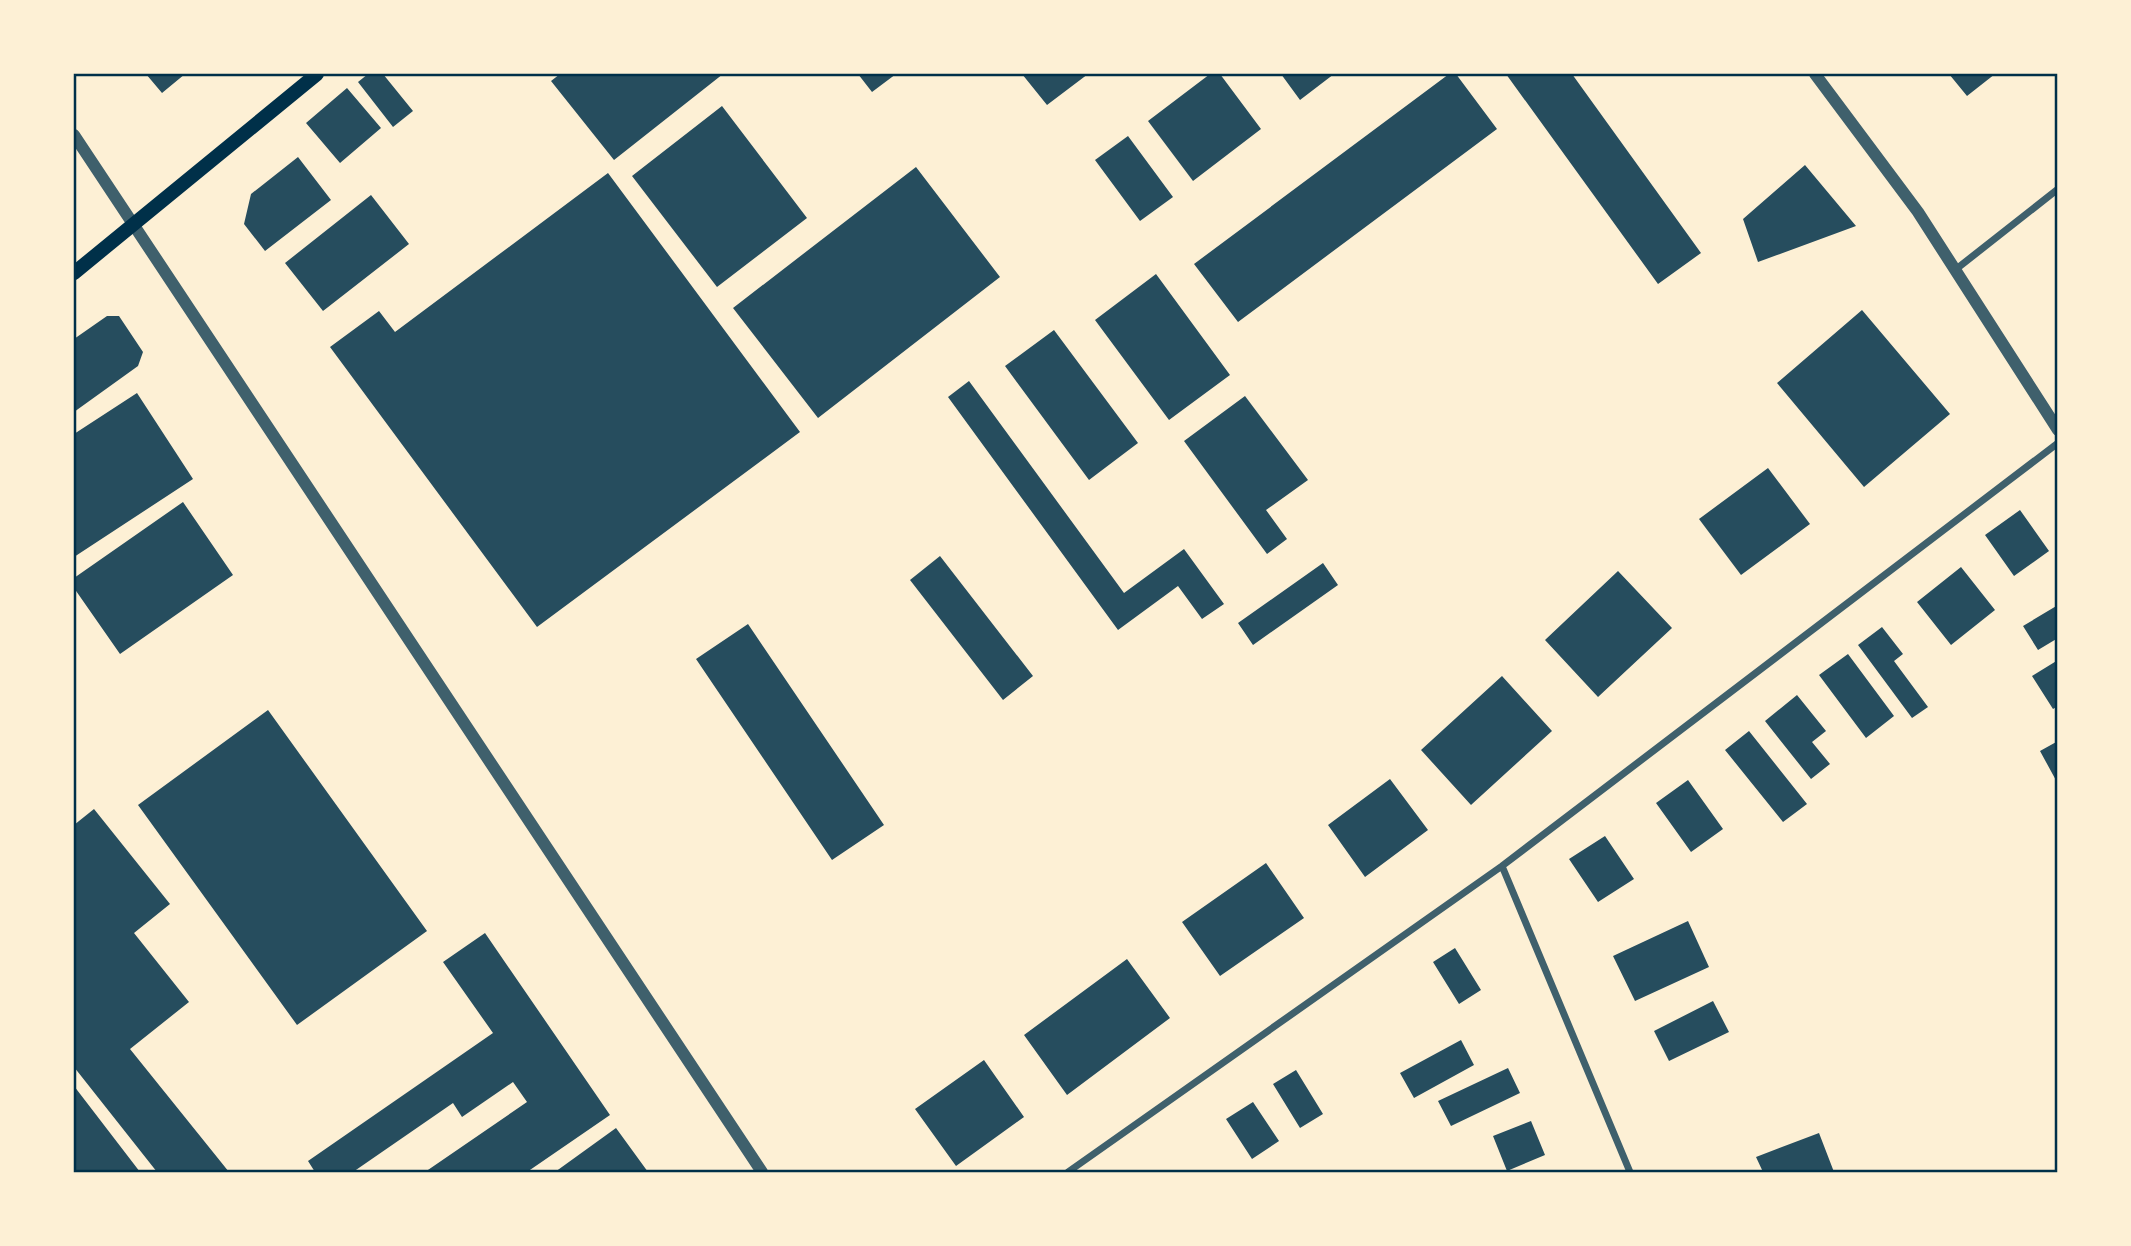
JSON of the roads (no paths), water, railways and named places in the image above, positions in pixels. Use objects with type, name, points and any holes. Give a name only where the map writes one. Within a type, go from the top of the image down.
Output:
[{"type":"main road","points":[[74,273],[317,74]]},
{"type":"street","points":[[1815,74],[1918,212],[2057,430]]},
{"type":"street","points":[[74,135],[762,1172]]},
{"type":"street","points":[[1955,270],[2057,189]]},
{"type":"street","points":[[1068,1172],[1502,866],[2057,443]]},
{"type":"street","points":[[1502,866],[1629,1172]]}]
